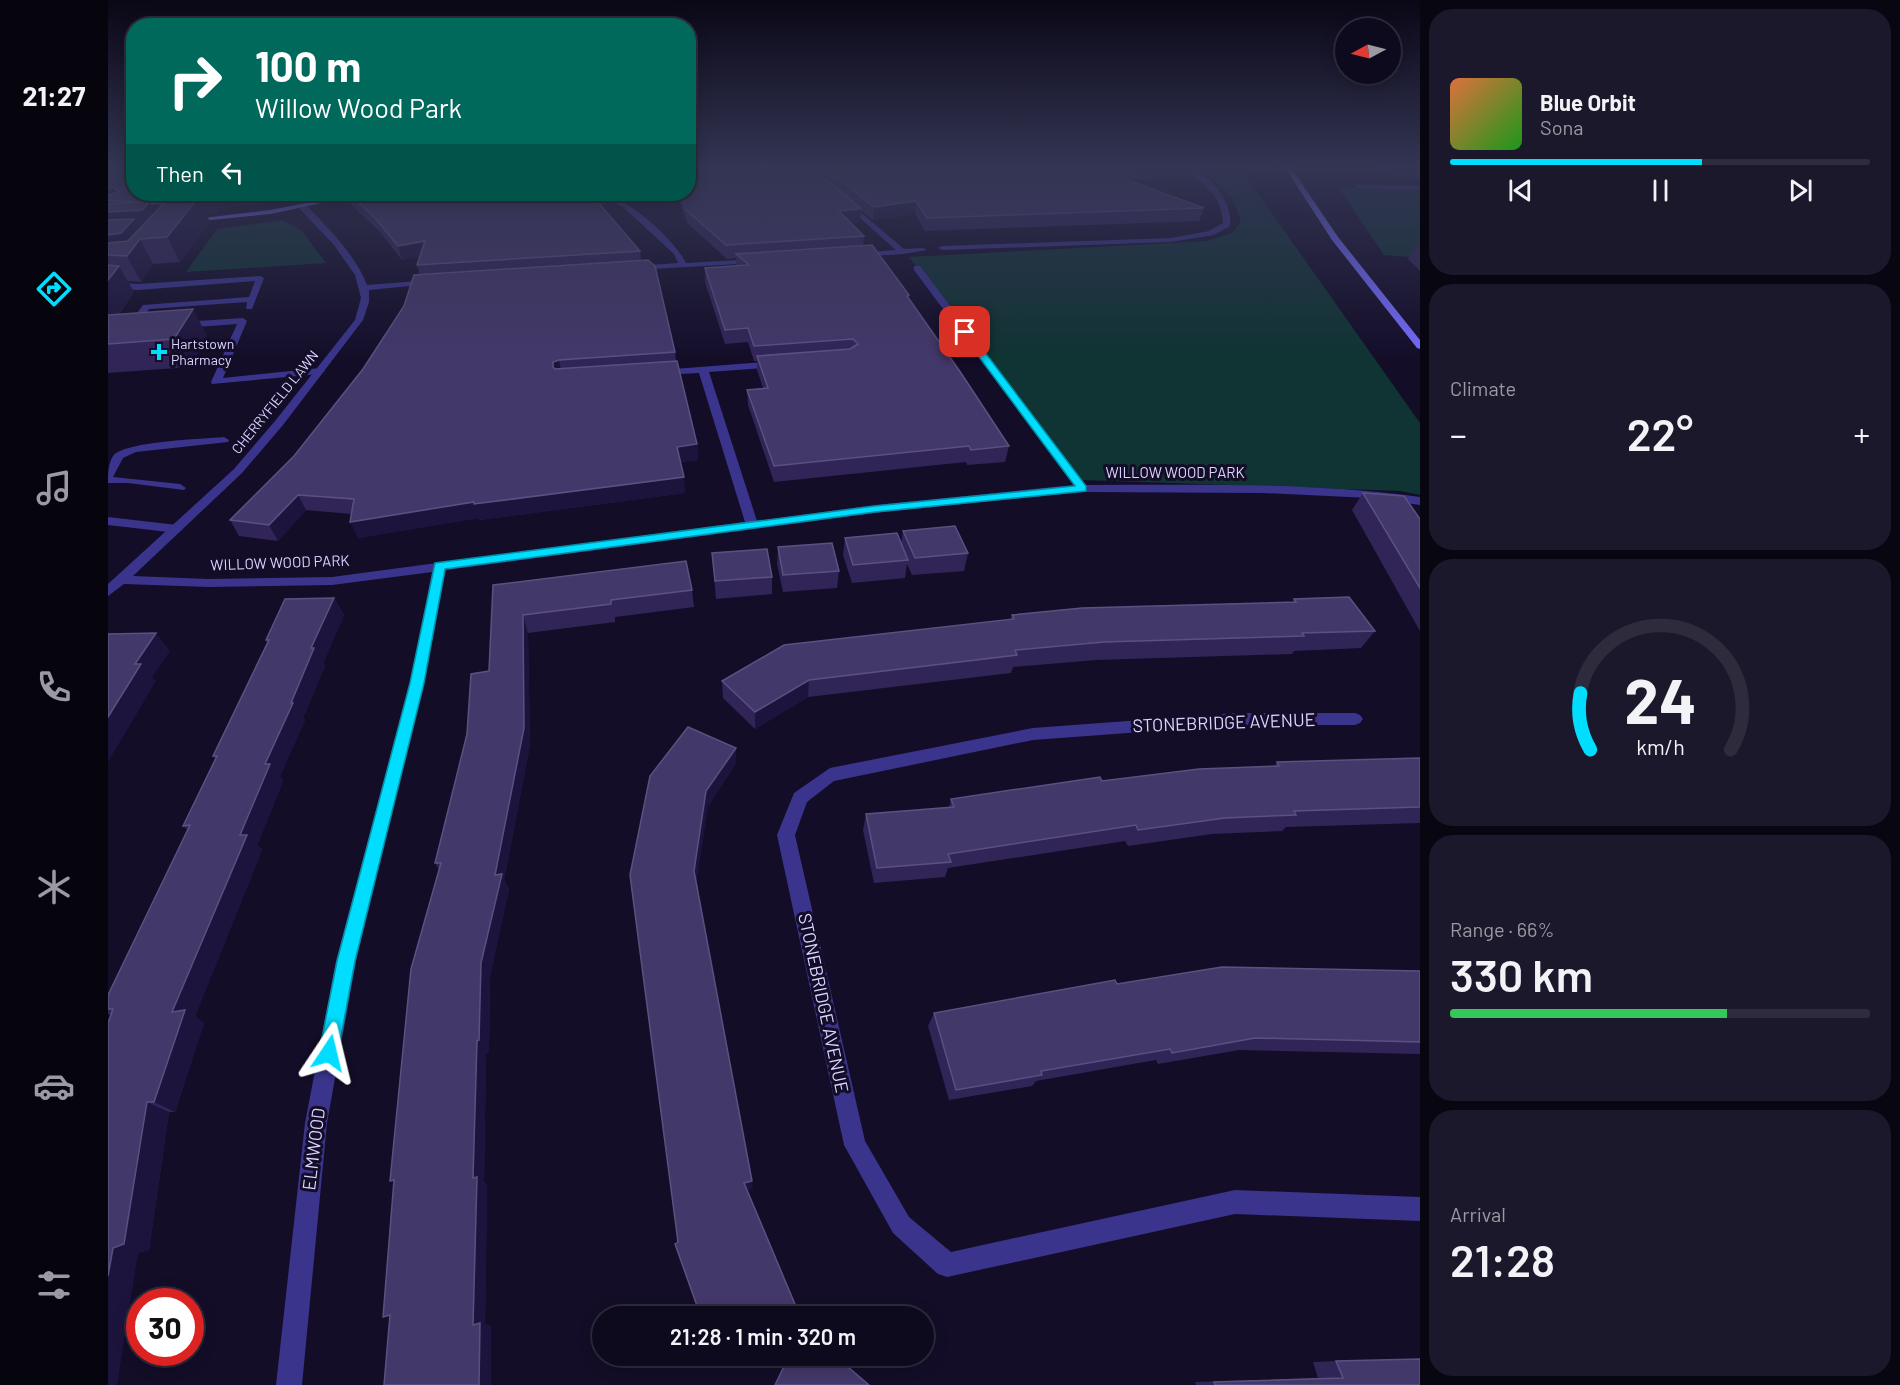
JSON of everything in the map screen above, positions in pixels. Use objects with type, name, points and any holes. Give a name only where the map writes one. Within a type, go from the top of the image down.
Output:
[{"type":"street","points":[[323,231],[357,271],[364,288],[438,281]]},
{"type":"street","points":[[653,231],[677,253],[683,265]]},
{"type":"street","points":[[878,231],[903,252]]},
{"type":"street","points":[[942,248],[1172,240],[1215,231]]},
{"type":"street","points":[[1330,231],[1420,345]]},
{"type":"street","points":[[845,255],[923,250]]},
{"type":"street","points":[[629,269],[761,261]]},
{"type":"street","points":[[917,268],[1082,488]]},
{"type":"street","points":[[108,285],[138,287],[260,278],[216,382],[320,371]]},
{"type":"street","name":"CHERRYFIELD LAWN","points":[[108,592],[238,471],[359,320],[364,309],[364,288]]},
{"type":"street","points":[[141,328],[133,325],[146,307],[253,299]]},
{"type":"street","points":[[175,326],[243,321]]},
{"type":"street","points":[[648,374],[790,363]]},
{"type":"street","points":[[703,370],[752,525]]},
{"type":"street","points":[[108,475],[120,456],[134,449],[224,440]]},
{"type":"street","points":[[108,480],[128,480],[180,488]]},
{"type":"street","name":"WILLOW WOOD PARK","points":[[121,580],[209,583],[332,581],[875,509],[1082,488],[1262,489],[1370,495],[1420,501]]},
{"type":"street","points":[[108,521],[177,530]]},
{"type":"street","name":"ELMWOOD","points":[[290,1385],[316,1122],[346,961],[417,683],[440,566]]},
{"type":"street","name":"STONEBRIDGE AVENUE","points":[[1355,719],[1236,719],[1034,734],[966,747],[830,775],[800,798],[786,835],[855,1145],[901,1225],[947,1265],[1234,1202],[1420,1209]]},
{"type":"green space","points":[[216,231],[301,231],[326,263],[186,272]]},
{"type":"green space","points":[[1234,231],[1284,231],[1420,423],[1420,495],[1400,491],[1080,480],[909,257],[1207,241]]},
{"type":"green space","points":[[1368,231],[1420,231],[1420,258],[1384,255]]},
{"type":"building","points":[[108,231],[123,231],[121,233],[108,235]]},
{"type":"building","points":[[138,231],[172,231],[167,237],[140,239],[127,256],[108,255],[108,243],[128,241]]},
{"type":"building","points":[[385,231],[622,231],[640,251],[417,265],[425,241],[398,246]]},
{"type":"building","points":[[710,231],[859,231],[864,236],[726,245]]},
{"type":"building","points":[[872,245],[909,295],[907,296],[1009,446],[971,450],[969,446],[774,466],[747,390],[768,388],[757,356],[850,349],[858,344],[853,339],[754,346],[748,328],[725,330],[705,268],[749,265],[736,254]]},
{"type":"building","points":[[648,260],[655,266],[675,352],[559,360],[553,362],[553,367],[555,369],[677,361],[697,444],[677,447],[684,477],[474,504],[474,502],[350,522],[354,499],[298,495],[269,525],[230,520],[294,456],[363,369],[404,306],[414,275]]},
{"type":"building","points":[[108,265],[119,266],[108,280]]},
{"type":"building","points":[[193,309],[174,339],[108,344],[108,315]]},
{"type":"building","points":[[1363,493],[1404,496],[1420,519],[1420,588]]},
{"type":"building","points":[[955,526],[968,553],[915,558],[903,531]]},
{"type":"building","points":[[897,533],[908,560],[853,565],[845,538]]},
{"type":"building","points":[[832,543],[839,571],[783,575],[778,547]]},
{"type":"building","points":[[767,549],[772,577],[715,581],[712,553]]},
{"type":"building","points":[[686,561],[692,590],[611,600],[611,604],[523,615],[524,728],[495,875],[502,874],[481,963],[473,1178],[477,1177],[473,1325],[480,1323],[479,1385],[384,1385],[390,1315],[383,1317],[394,1180],[390,1181],[411,969],[441,863],[435,863],[467,734],[471,674],[489,671],[493,585]]},
{"type":"building","points":[[1349,597],[1375,631],[1302,633],[1304,636],[1104,642],[1015,650],[1017,655],[809,680],[755,712],[722,681],[784,645],[1014,619],[1012,615],[1082,608],[1296,602],[1294,599]]},
{"type":"building","points":[[334,598],[311,648],[314,648],[291,703],[293,703],[265,764],[270,764],[240,835],[247,835],[172,1012],[185,1010],[154,1102],[147,1102],[124,1244],[113,1248],[108,1276],[108,1023],[113,1009],[108,1009],[108,995],[190,825],[183,826],[217,756],[213,756],[269,640],[266,640],[285,599]]},
{"type":"building","points":[[156,633],[135,664],[141,664],[108,717],[108,634]]},
{"type":"building","points":[[688,727],[736,748],[706,791],[694,871],[752,1181],[744,1183],[796,1306],[697,1306],[675,1244],[678,1242],[630,875],[650,776]]},
{"type":"building","points":[[1420,758],[1420,807],[1294,811],[1296,815],[1225,818],[1138,830],[1136,825],[948,854],[951,862],[877,868],[866,814],[954,807],[951,799],[1100,777],[1102,781],[1199,769],[1279,766],[1277,762]]},
{"type":"building","points":[[1222,967],[1420,971],[1420,1042],[1255,1038],[1172,1053],[1170,1049],[1041,1071],[1042,1075],[956,1090],[934,1013],[1115,980],[1117,984]]},
{"type":"building","points":[[1420,1359],[1420,1385],[1215,1385],[1214,1382],[1343,1378],[1336,1361]]},
{"type":"building","points":[[784,1366],[847,1366],[869,1385],[775,1385]]},
{"type":"place","name":"Hartstown Pharmacy","points":[[159,352]]},
{"type":"route","points":[[329,1053],[346,961],[417,683],[440,566],[875,509],[1082,488],[965,332]]}]
